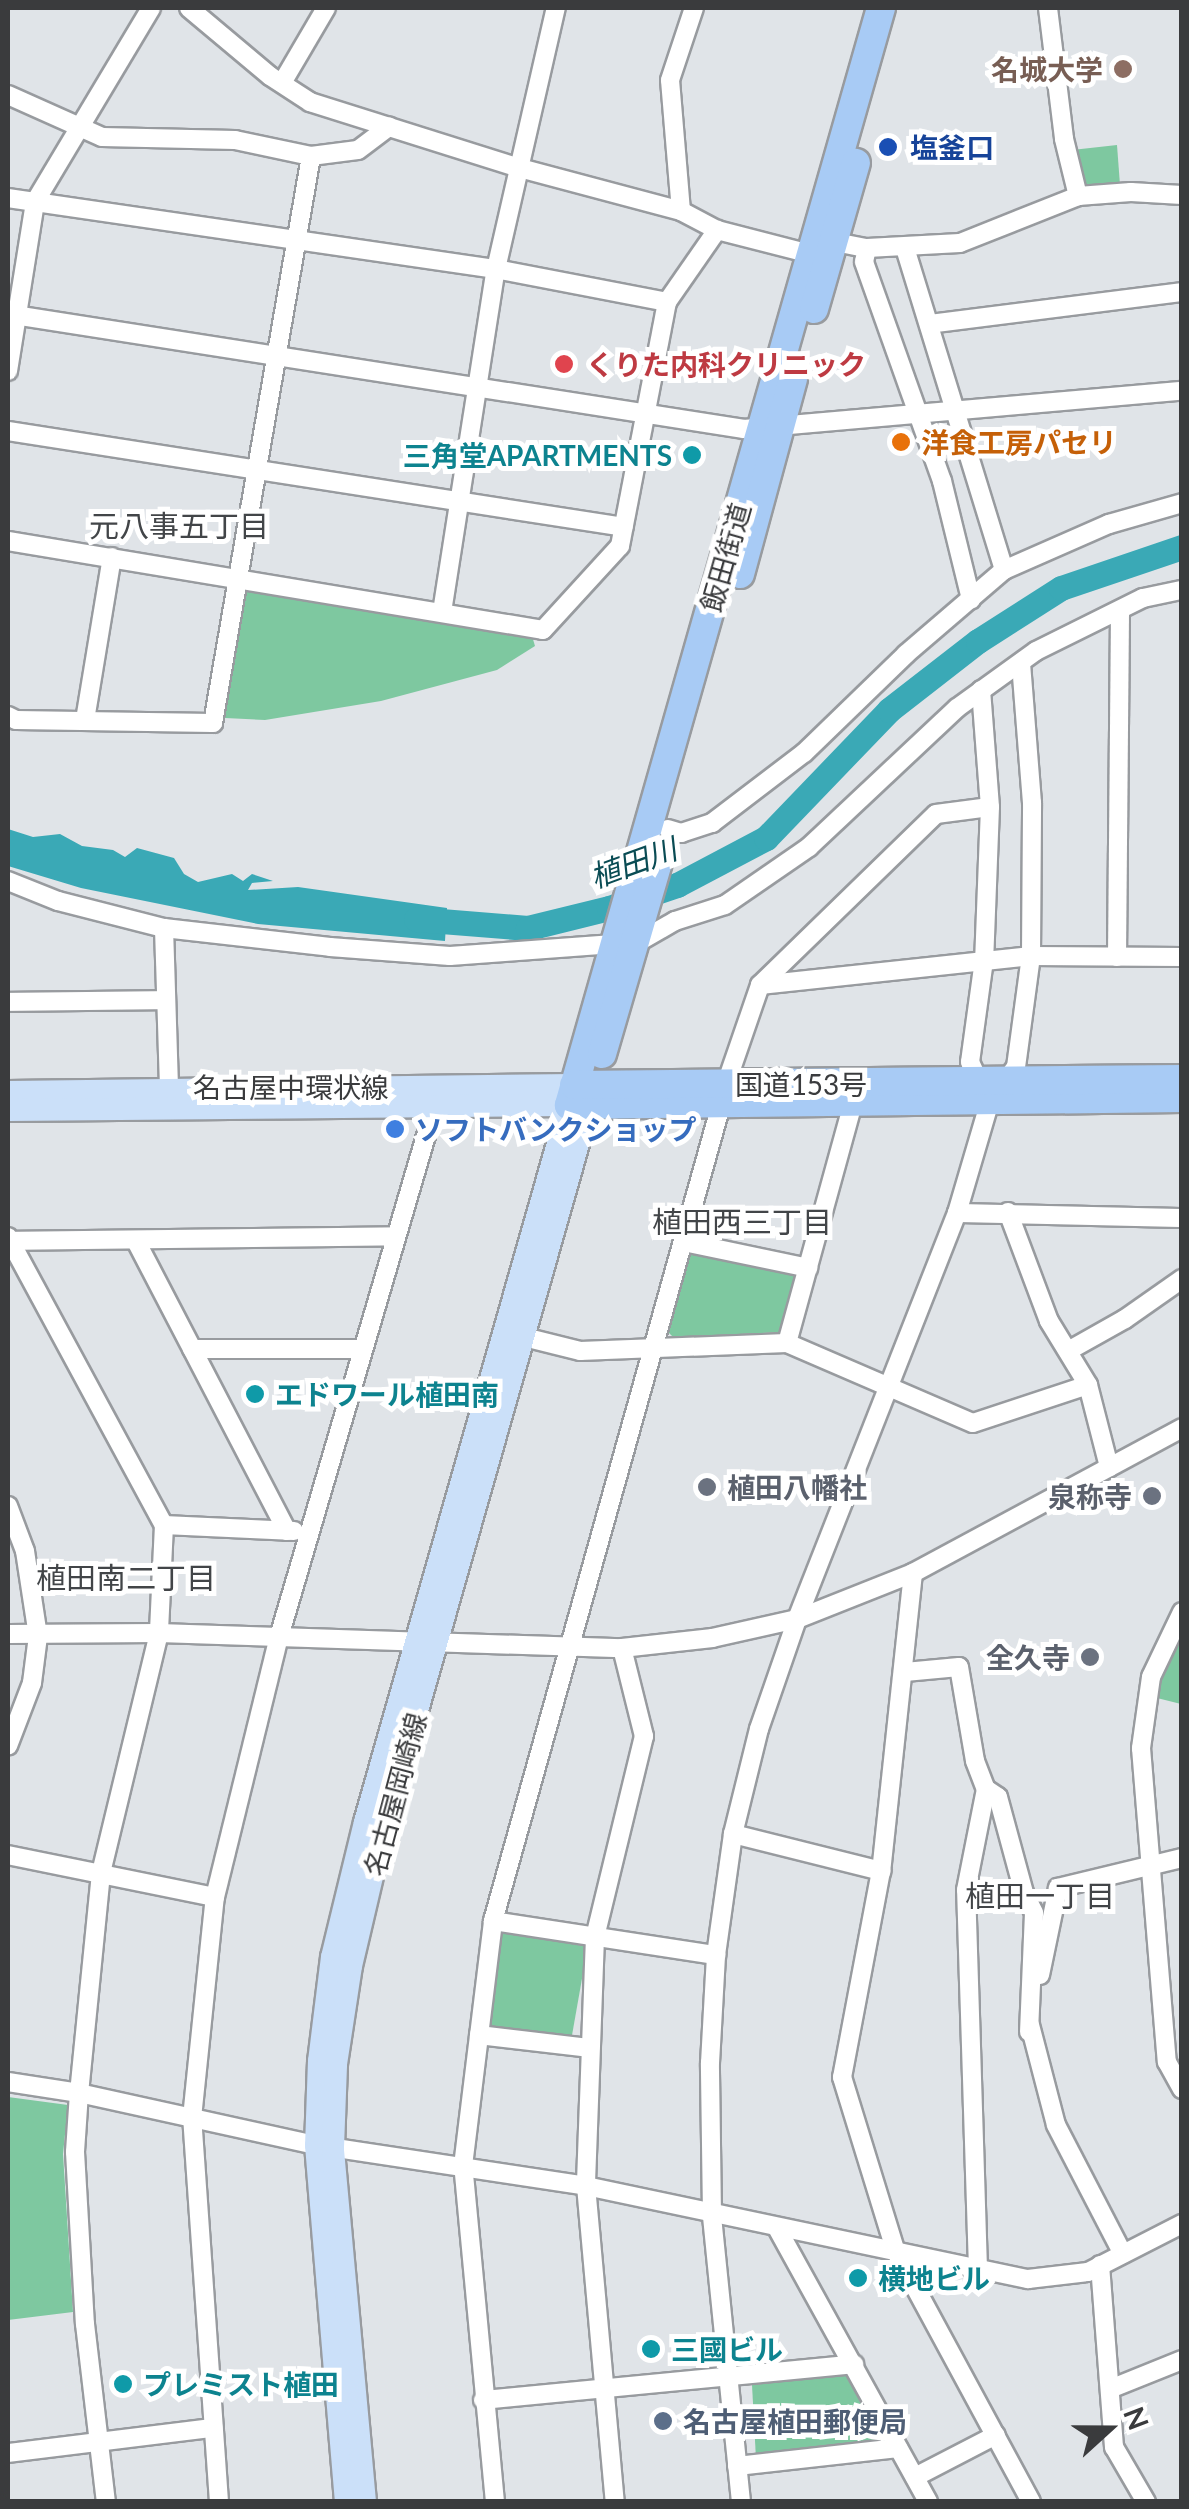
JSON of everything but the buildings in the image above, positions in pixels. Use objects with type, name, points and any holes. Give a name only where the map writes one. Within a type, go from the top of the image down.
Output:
[{"type":"highway","name":"飯田街道","points":[[823,247],[880,8]]},
{"type":"highway","name":"飯田街道","points":[[581,1095],[658,843],[823,247],[900,8]]},
{"type":"highway","name":"国道153号","points":[[581,1095],[991,1087],[1182,1078]]},
{"type":"highway","name":"国道153号","points":[[724,1094],[853,1104],[991,1087],[1182,1098]]},
{"type":"main road","name":"名古屋中環状線","points":[[8,1092],[169,1088],[581,1095]]},
{"type":"main road","name":"名古屋中環状線","points":[[8,1110],[435,1105],[581,1095]]},
{"type":"main road","name":"名古屋岡崎線","points":[[426,1644],[524,1338],[581,1095]]},
{"type":"main road","name":"名古屋岡崎線","points":[[346,2502],[319,2062],[332,1957],[426,1644],[581,1095]]},
{"type":"main road","name":"名古屋岡崎線","points":[[325,2146],[365,2502]]},
{"type":"street","points":[[8,371],[12,315],[34,202],[152,8]]},
{"type":"street","points":[[189,8],[310,102],[516,167],[681,211],[717,230],[823,247],[904,248],[960,243],[1078,196],[1182,195]]},
{"type":"street","points":[[282,83],[326,8]]},
{"type":"street","points":[[442,612],[481,388],[496,269],[516,167],[556,8]]},
{"type":"street","points":[[681,211],[670,80],[694,8]]},
{"type":"street","points":[[1048,8],[1064,139],[1078,196]]},
{"type":"street","points":[[8,95],[102,137],[234,140],[311,156],[358,150],[390,127]]},
{"type":"street","points":[[8,716],[16,720],[212,722],[311,156]]},
{"type":"street","points":[[8,198],[496,269],[667,302]]},
{"type":"street","points":[[8,541],[543,630],[620,546],[667,302],[717,230]]},
{"type":"street","points":[[867,248],[864,262],[921,416],[971,599]]},
{"type":"street","points":[[904,248],[958,411],[1004,570]]},
{"type":"street","points":[[929,324],[1182,292]]},
{"type":"street","points":[[12,315],[646,413],[772,426],[1182,391]]},
{"type":"street","points":[[8,431],[624,527]]},
{"type":"street","points":[[658,843],[712,823],[804,754],[1004,570],[1068,539],[1182,504]]},
{"type":"street","points":[[84,720],[112,558]]},
{"type":"street","points":[[8,881],[58,901],[164,928],[450,956],[628,932],[676,921],[725,905],[808,847],[982,690],[1021,662],[1144,598],[1182,590]]},
{"type":"street","points":[[1116,956],[1120,610]]},
{"type":"street","points":[[741,2502],[712,2215],[710,2063],[716,1954],[733,1834],[760,1729],[797,1619],[957,1213],[991,1087],[1016,1067],[1030,956],[1032,803],[1021,662]]},
{"type":"street","points":[[982,690],[990,807],[984,960],[970,1062],[991,1087]]},
{"type":"street","points":[[494,2502],[463,2166],[492,1922],[724,1094],[760,985],[936,814],[990,807]]},
{"type":"street","points":[[164,928],[169,1088]]},
{"type":"street","points":[[760,985],[1030,956],[1182,957]]},
{"type":"street","points":[[8,1002],[166,1000]]},
{"type":"street","points":[[787,1343],[853,1104]]},
{"type":"street","points":[[219,2502],[192,2118],[215,1897],[279,1637],[435,1105]]},
{"type":"street","points":[[1008,1212],[1049,1322],[1088,1384],[1109,1467]]},
{"type":"street","points":[[957,1213],[1182,1218]]},
{"type":"street","points":[[106,2502],[84,2305],[75,2152],[78,2094],[101,1874],[159,1632],[164,1525],[8,1240],[394,1236]]},
{"type":"street","points":[[136,1241],[287,1531]]},
{"type":"street","points":[[684,1242],[808,1268]]},
{"type":"street","points":[[1068,1351],[1125,1320],[1182,1279]]},
{"type":"street","points":[[524,1338],[580,1351],[787,1343],[973,1423],[1088,1384]]},
{"type":"street","points":[[192,1349],[363,1349]]},
{"type":"street","points":[[24,1635],[159,1632],[622,1648],[712,1638],[797,1619],[913,1573],[1182,1428]]},
{"type":"street","points":[[8,1506],[26,1551],[24,1635],[32,1683],[8,1746]]},
{"type":"street","points":[[164,1525],[309,1532]]},
{"type":"street","points":[[913,1573],[881,1871],[842,2077],[896,2252],[1031,2502]]},
{"type":"street","points":[[1182,1612],[1151,1677],[1141,1748],[1174,2060],[1182,2089]]},
{"type":"street","points":[[615,2502],[586,2186],[595,1937],[644,1736],[622,1648]]},
{"type":"street","points":[[905,1672],[959,1667],[975,1761],[986,1790],[966,1890],[978,2269]]},
{"type":"street","points":[[986,1790],[998,1797],[1024,1893],[1034,1913],[1028,2032],[1056,2125],[1122,2254]]},
{"type":"street","points":[[733,1834],[881,1871]]},
{"type":"street","points":[[8,1855],[215,1897]]},
{"type":"street","points":[[1028,2032],[1058,1888],[1182,1858]]},
{"type":"street","points":[[492,1922],[716,1954]]},
{"type":"street","points":[[479,2035],[590,2048]]},
{"type":"street","points":[[8,2082],[325,2146],[586,2186],[1028,2279],[1088,2272],[1182,2224]]},
{"type":"street","points":[[777,2228],[928,2502]]},
{"type":"street","points":[[1100,2265],[1114,2447],[1146,2502]]},
{"type":"street","points":[[1110,2390],[1182,2360]]},
{"type":"street","points":[[483,2400],[854,2364]]},
{"type":"street","points":[[8,2453],[214,2428]]},
{"type":"street","points":[[915,2477],[996,2435]]},
{"type":"street","points":[[737,2466],[898,2448]]},
{"type":"green space","points":[[1117,145],[1120,185],[1082,189],[1072,150]]},
{"type":"green space","points":[[247,591],[532,636],[535,646],[497,670],[381,701],[265,720],[225,718],[221,715],[241,594]]},
{"type":"green space","points":[[689,1248],[801,1273],[784,1332],[673,1337],[668,1332]]},
{"type":"green space","points":[[1181,1628],[1181,1704],[1153,1697]]},
{"type":"green space","points":[[499,1931],[588,1947],[570,2044],[482,2028]]},
{"type":"green space","points":[[8,2097],[68,2105],[63,2154],[73,2312],[8,2320]]},
{"type":"green space","points":[[848,2374],[884,2440],[881,2446],[756,2459],[752,2385]]},
{"type":"water","points":[[8,829],[33,837],[60,834],[82,846],[113,850],[125,857],[137,848],[174,858],[184,874],[198,882],[232,874],[243,881],[252,874],[273,881],[252,883],[248,890],[298,887],[447,908],[445,941],[258,924],[81,888],[8,866]]},
{"type":"waterway","name":"植田川","points":[[416,919],[528,928],[609,908],[677,885],[766,838],[889,710],[978,641],[1061,588],[1182,547]]},
{"type":"place","name":"名城大学","points":[[1123,69]]},
{"type":"place","name":"塩釜口","points":[[888,147]]},
{"type":"place","name":"くりた内科クリニック","points":[[564,364]]},
{"type":"place","name":"洋食工房パセリ","points":[[901,442]]},
{"type":"place","name":"三角堂APARTMENTS","points":[[692,455]]},
{"type":"place","name":"ソフトバンクショップ","points":[[395,1129]]},
{"type":"place","name":"エドワール植田南","points":[[255,1394]]},
{"type":"place","name":"植田八幡社","points":[[707,1487]]},
{"type":"place","name":"泉称寺","points":[[1152,1496]]},
{"type":"place","name":"全久寺","points":[[1090,1657]]},
{"type":"place","name":"横地ビル","points":[[858,2278]]},
{"type":"place","name":"三國ビル","points":[[651,2349]]},
{"type":"place","name":"プレミスト植田","points":[[123,2384]]},
{"type":"place","name":"名古屋植田郵便局","points":[[663,2421]]},
{"type":"district","name":"元八事五丁目","points":[[179,525]]},
{"type":"district","name":"植田西三丁目","points":[[742,1221]]},
{"type":"district","name":"植田南二丁目","points":[[126,1577]]},
{"type":"district","name":"植田一丁目","points":[[1040,1895]]}]
